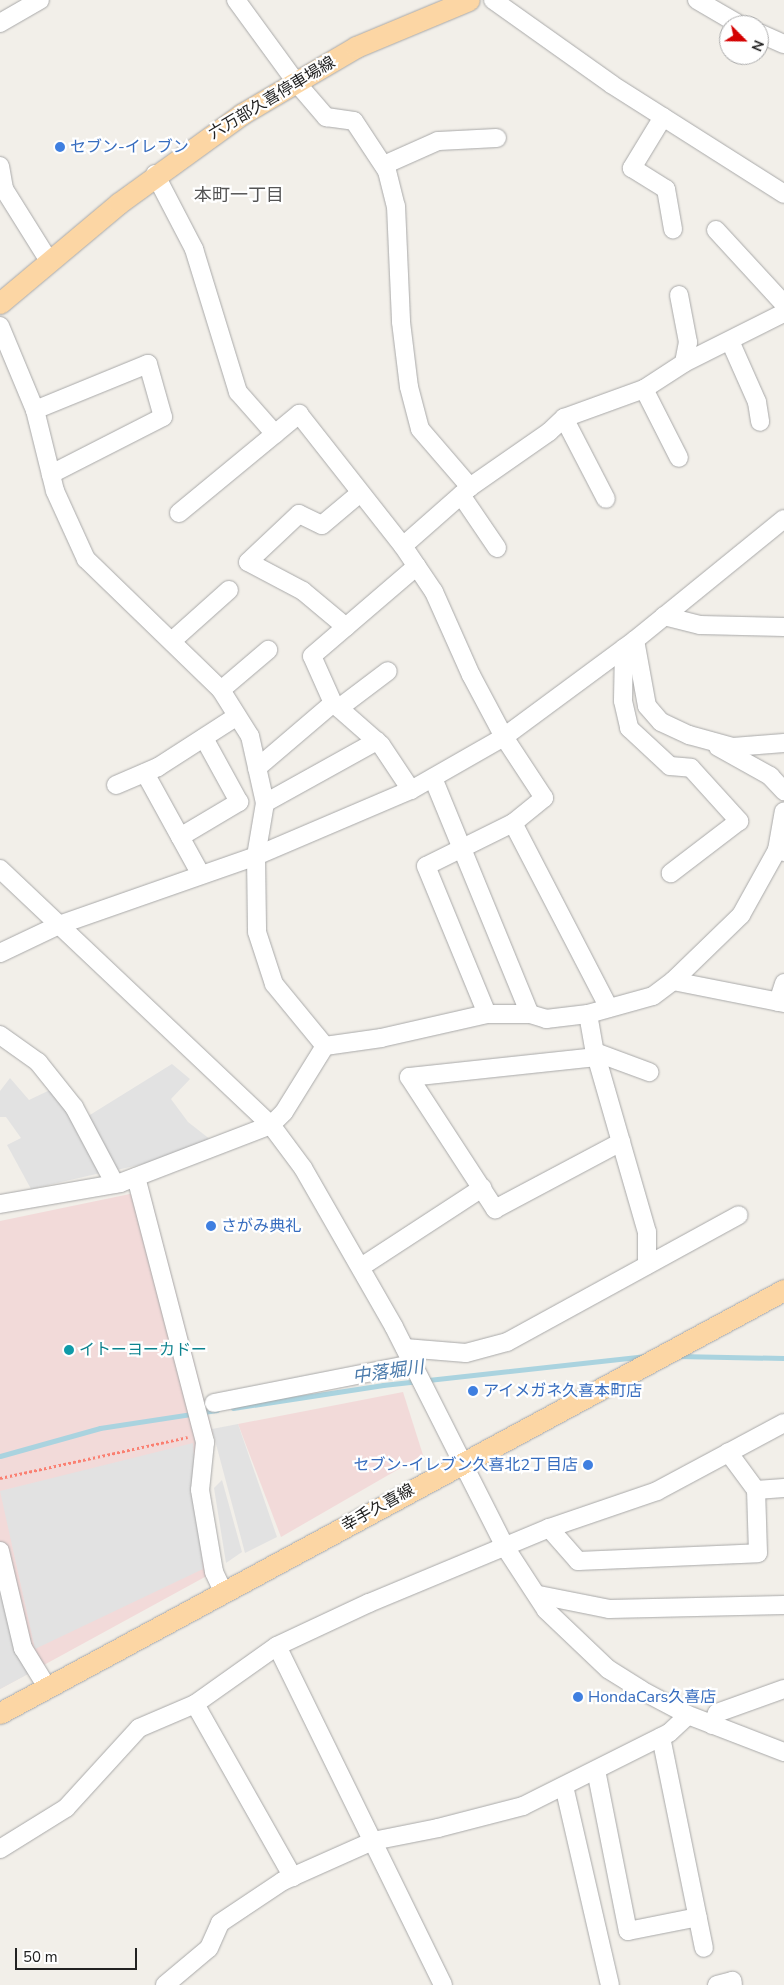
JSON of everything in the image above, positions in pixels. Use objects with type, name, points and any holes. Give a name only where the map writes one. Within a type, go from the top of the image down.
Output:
[{"type":"main road","name":"六万部久喜停車場線","points":[[0,303],[155,174],[295,81],[356,47],[462,1]]},
{"type":"main road","name":"幸手久喜線","points":[[0,1713],[462,1462],[784,1290]]},
{"type":"street","points":[[0,23],[40,0]]},
{"type":"street","points":[[236,0],[295,81],[326,117],[354,121],[384,165],[396,206],[401,322],[409,387],[420,429],[466,491],[497,548]]},
{"type":"street","points":[[493,0],[663,117],[784,194]]},
{"type":"street","points":[[697,0],[723,15]]},
{"type":"street","points":[[769,37],[784,44]]},
{"type":"street","points":[[663,117],[632,168],[666,189],[673,229]]},
{"type":"street","points":[[384,165],[438,141],[497,138]]},
{"type":"street","points":[[0,166],[4,189],[49,261]]},
{"type":"street","points":[[155,174],[194,249],[238,392],[275,434]]},
{"type":"street","points":[[716,230],[784,304]]},
{"type":"street","points":[[679,295],[688,342],[684,363]]},
{"type":"street","points":[[403,546],[466,491],[549,432],[564,418],[644,390],[684,363],[784,313]]},
{"type":"street","points":[[0,326],[35,410],[51,474],[73,536],[86,559],[108,584],[173,640],[221,690],[250,736],[265,803],[256,856],[257,932],[274,984],[325,1046]]},
{"type":"street","points":[[730,341],[757,402],[760,422]]},
{"type":"street","points":[[35,410],[148,364],[163,417],[51,474]]},
{"type":"street","points":[[644,390],[679,458]]},
{"type":"street","points":[[179,513],[299,414],[403,546],[434,592],[471,675],[504,737],[544,798],[514,823],[463,846],[426,866],[487,1014]]},
{"type":"street","points":[[564,418],[606,499]]},
{"type":"street","points":[[346,627],[303,592],[248,562],[299,514],[322,526],[360,493]]},
{"type":"street","points":[[0,953],[58,925],[256,856],[411,790],[433,778],[504,737],[629,644],[784,518]]},
{"type":"street","points":[[411,790],[376,741],[336,705],[312,656],[417,566]]},
{"type":"street","points":[[173,640],[229,590]]},
{"type":"street","points":[[664,616],[700,625],[784,627]]},
{"type":"street","points":[[629,644],[647,706],[660,722],[702,738],[733,747],[784,743]]},
{"type":"street","points":[[629,644],[623,701],[629,728],[670,766],[691,768],[739,822],[671,873]]},
{"type":"street","points":[[221,690],[268,650]]},
{"type":"street","points":[[257,768],[336,705],[388,671]]},
{"type":"street","points":[[116,785],[145,772],[238,716]]},
{"type":"street","points":[[180,837],[239,802],[204,738]]},
{"type":"street","points":[[702,738],[770,776],[784,791]]},
{"type":"street","points":[[265,803],[376,741]]},
{"type":"street","points":[[145,772],[201,875]]},
{"type":"street","points":[[433,778],[463,846],[530,1014]]},
{"type":"street","points":[[325,1046],[381,1038],[487,1014],[530,1014],[546,1019],[588,1014],[653,996],[673,981],[741,916],[781,851],[784,812]]},
{"type":"street","points":[[514,823],[608,1008]]},
{"type":"street","points":[[0,869],[271,1125],[323,1198],[405,1348],[505,1547],[539,1595],[546,1610],[608,1669],[688,1715],[784,1752]]},
{"type":"street","points":[[673,981],[781,1003],[784,983]]},
{"type":"street","points":[[588,1014],[596,1054],[647,1232],[647,1265]]},
{"type":"street","points":[[0,1035],[38,1062],[74,1107],[116,1184]]},
{"type":"street","points":[[0,1204],[116,1184],[271,1125],[284,1112],[325,1046]]},
{"type":"street","points":[[621,1142],[495,1209],[409,1077],[596,1054],[649,1072]]},
{"type":"street","points":[[136,1177],[204,1442],[200,1490],[214,1572],[224,1592]]},
{"type":"street","points":[[361,1267],[482,1188]]},
{"type":"street","points":[[405,1348],[466,1353],[507,1342],[739,1215]]},
{"type":"street","points":[[214,1403],[413,1364]]},
{"type":"street","points":[[0,1849],[66,1808],[139,1728],[196,1704],[277,1646],[369,1603],[549,1528],[657,1491],[784,1423]]},
{"type":"street","points":[[549,1528],[578,1561],[758,1554],[756,1490],[728,1452]]},
{"type":"street","points":[[756,1490],[784,1488]]},
{"type":"street","points":[[0,1551],[23,1648],[47,1687]]},
{"type":"street","points":[[539,1595],[609,1609],[784,1605]]},
{"type":"street","points":[[277,1646],[443,1985]]},
{"type":"street","points":[[712,1725],[717,1713],[784,1689]]},
{"type":"street","points":[[196,1704],[293,1877]]},
{"type":"street","points":[[165,1985],[209,1948],[220,1922],[293,1877],[373,1841],[438,1828],[523,1806],[661,1737],[688,1715]]},
{"type":"street","points":[[661,1737],[704,1948]]},
{"type":"street","points":[[596,1770],[628,1931],[698,1918]]},
{"type":"street","points":[[564,1786],[610,1985]]},
{"type":"street","points":[[717,1985],[732,1981],[733,1985]]},
{"type":"path","points":[[0,1478],[192,1437]]},
{"type":"shaded area","points":[[172,1064],[190,1079],[171,1099],[188,1122],[211,1140],[170,1158],[112,1171],[85,1118]]},
{"type":"shaded area","points":[[10,1078],[29,1100],[50,1090],[77,1113],[105,1172],[31,1189],[7,1145],[21,1138],[6,1117],[0,1117],[0,1091]]},
{"type":"shaded area","points":[[149,1190],[213,1434],[202,1560],[214,1572],[0,1689],[0,1221]]},
{"type":"shaded area","points":[[403,1392],[423,1455],[281,1537],[238,1424]]},
{"type":"shaded area","points":[[238,1424],[277,1537],[245,1553],[212,1429]]},
{"type":"shaded area","points":[[193,1443],[203,1569],[35,1649],[0,1491]]},
{"type":"shaded area","points":[[222,1480],[242,1552],[226,1563],[214,1488]]},
{"type":"shaded area","points":[[0,1572],[30,1673],[0,1689]]},
{"type":"waterway","name":"中落堀川","points":[[233,1408],[383,1385],[646,1356]]},
{"type":"waterway","name":"中落堀川","points":[[677,1356],[784,1358]]},
{"type":"waterway","name":"中落堀川","points":[[0,1456],[100,1428],[217,1410]]},
{"type":"place","name":"セブン-イレブン","points":[[60,147]]},
{"type":"place","name":"さがみ典礼","points":[[211,1226]]},
{"type":"place","name":"イトーヨーカドー","points":[[69,1350]]},
{"type":"place","name":"アイメガネ久喜本町店","points":[[473,1391]]},
{"type":"place","name":"セブン-イレブン久喜北2丁目店","points":[[588,1465]]},
{"type":"place","name":"HondaCars久喜店","points":[[578,1697]]},
{"type":"district","name":"本町一丁目","points":[[239,195]]}]
